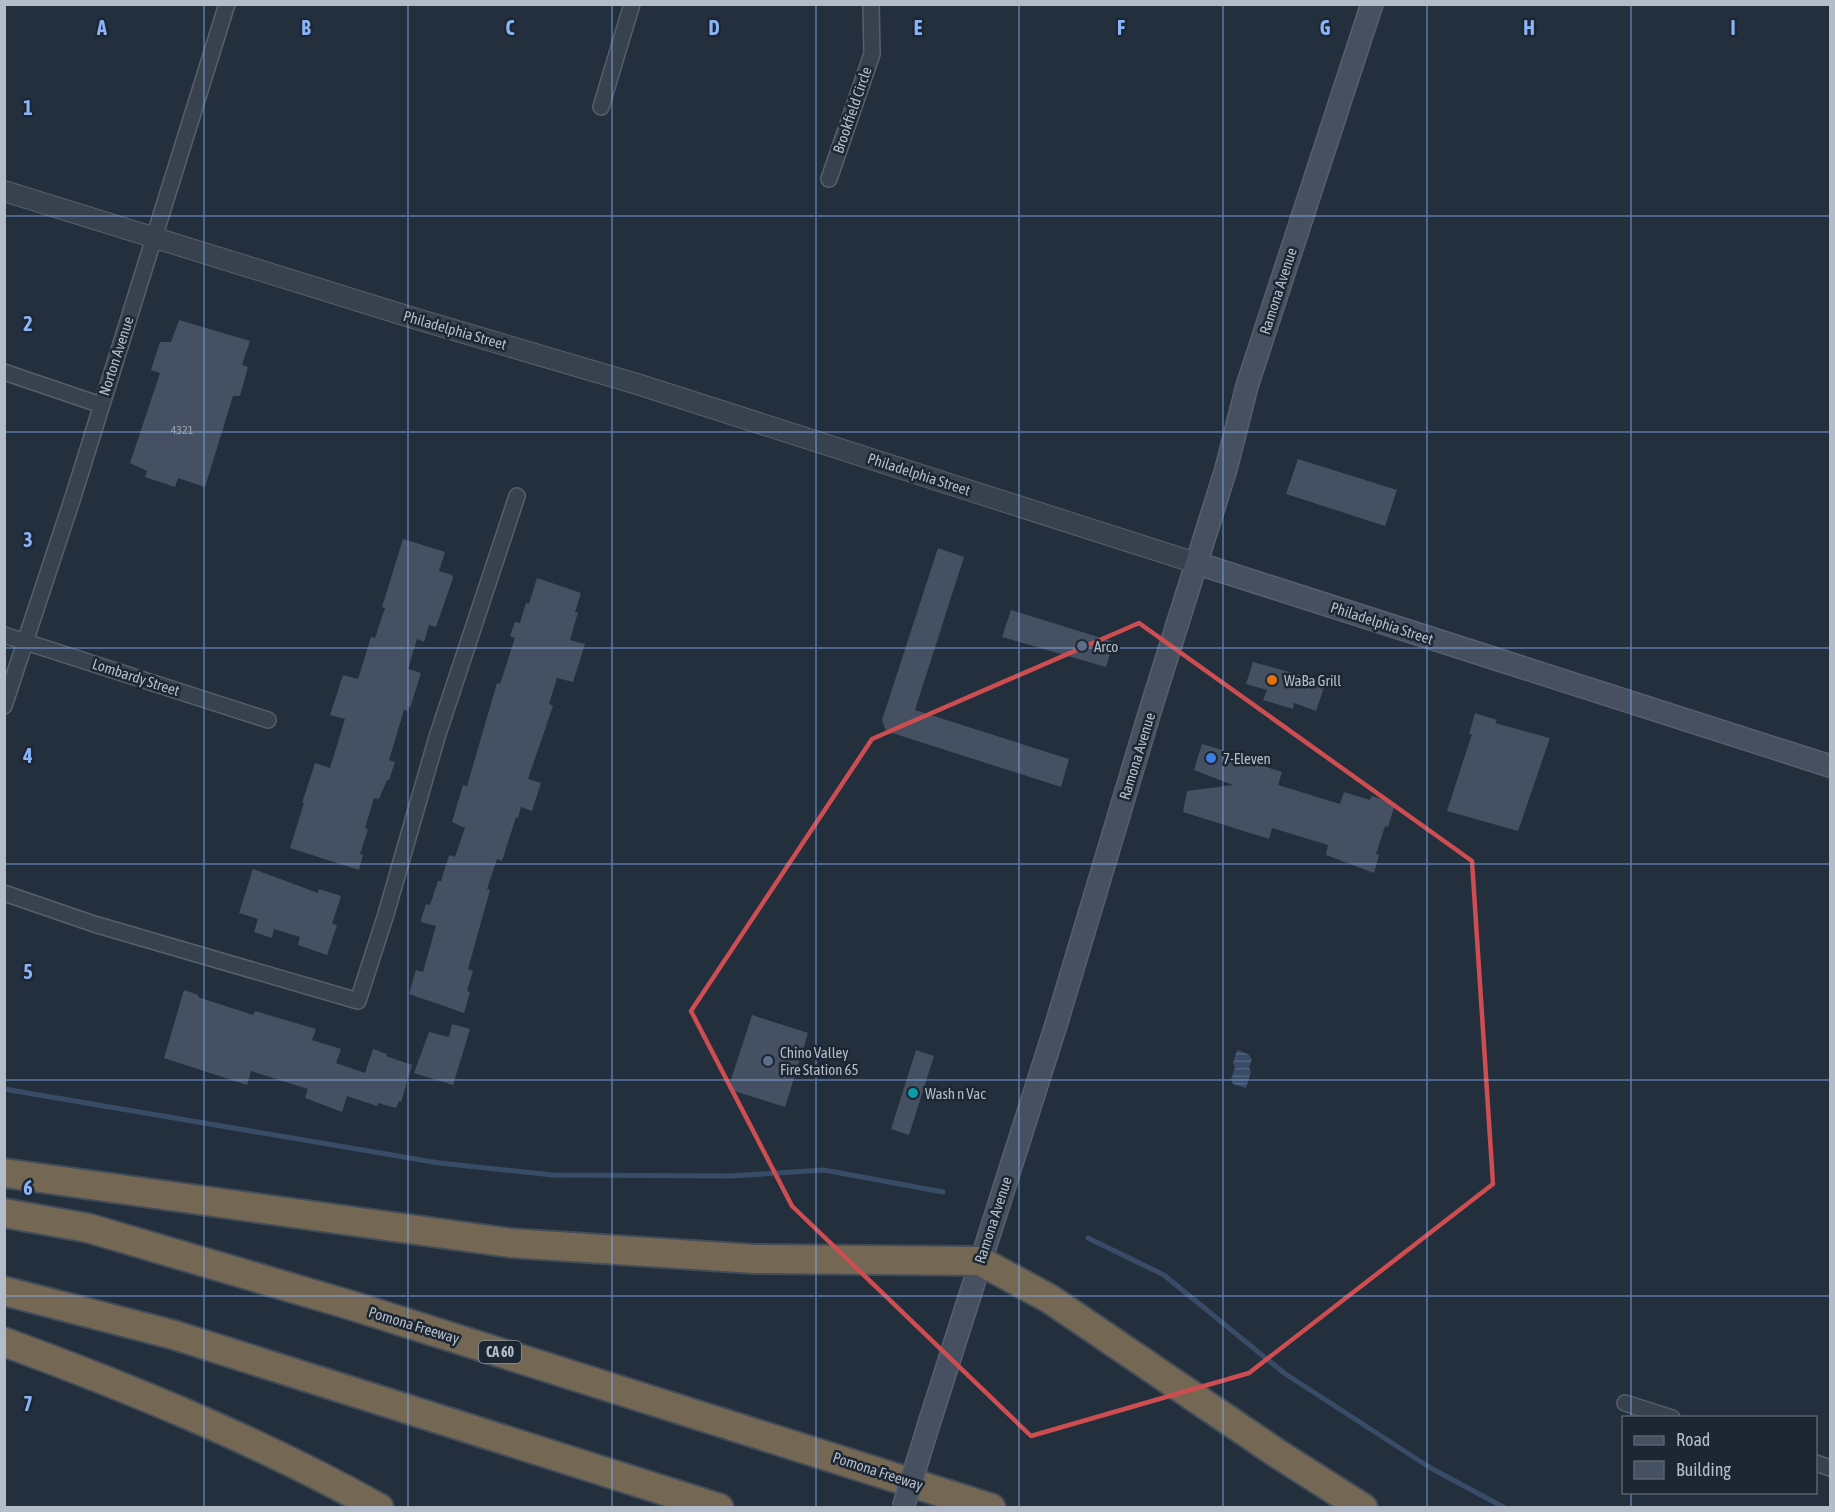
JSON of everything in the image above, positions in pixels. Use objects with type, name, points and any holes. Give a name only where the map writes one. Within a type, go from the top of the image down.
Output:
[{"type":"highway","points":[[4,1173],[510,1243],[755,1259],[980,1261],[1050,1299],[1278,1454],[1363,1508]]},
{"type":"highway","name":"Pomona Freeway","points":[[4,1213],[88,1228],[350,1305],[991,1508]]},
{"type":"highway","points":[[4,1291],[174,1335],[719,1508]]},
{"type":"highway","points":[[4,1342],[95,1375],[227,1432],[379,1508]]},
{"type":"main road","name":"Ramona Avenue","points":[[903,1508],[1056,1025],[1232,451],[1247,386],[1372,4]]},
{"type":"main road","name":"Philadelphia Street","points":[[1196,563],[1830,766]]},
{"type":"street","name":"Norton Avenue","points":[[4,706],[74,494],[227,4]]},
{"type":"street","points":[[601,107],[632,4]]},
{"type":"street","name":"Brookfield Circle","points":[[829,179],[872,54],[871,4]]},
{"type":"street","name":"Philadelphia Street","points":[[4,191],[648,388],[1196,563]]},
{"type":"street","points":[[4,372],[100,405]]},
{"type":"street","points":[[4,893],[94,924],[357,1001],[386,914],[437,737],[517,495]]},
{"type":"street","name":"Lombardy Street","points":[[4,635],[268,720]]},
{"type":"street","points":[[1625,1403],[1666,1416]]},
{"type":"highlighted area","points":[[1139,623],[1472,861],[1493,1184],[1249,1373],[1031,1436],[792,1206],[691,1011],[872,739]]},
{"type":"water","points":[[1237,1050],[1248,1054],[1252,1059],[1246,1088],[1233,1084],[1231,1080]]},
{"type":"building","points":[[179,320],[250,341],[242,365],[248,367],[240,396],[233,396],[205,487],[178,478],[175,487],[145,477],[147,471],[130,463],[160,373],[151,370],[160,342],[171,342]]},
{"type":"building","points":[[1298,459],[1397,490],[1385,526],[1286,494]]},
{"type":"building","points":[[403,539],[445,552],[439,571],[452,575],[453,578],[436,627],[429,625],[424,642],[417,639],[408,669],[421,673],[410,708],[408,707],[407,711],[404,710],[389,760],[395,762],[389,780],[379,799],[374,798],[365,828],[368,829],[360,854],[363,855],[359,870],[290,848],[315,763],[330,768],[345,719],[330,715],[343,675],[358,679],[371,637],[375,638],[385,608],[382,607]]},
{"type":"building","points":[[938,548],[964,557],[915,710],[1069,759],[1061,787],[886,731],[882,720]]},
{"type":"building","points":[[537,578],[581,593],[570,640],[585,644],[573,682],[557,678],[549,704],[553,706],[528,779],[541,783],[532,811],[521,807],[502,861],[497,859],[487,889],[490,890],[468,969],[473,971],[464,1013],[409,994],[416,970],[423,972],[436,926],[421,922],[421,920],[426,904],[430,905],[438,881],[441,881],[449,855],[455,857],[465,828],[452,822],[463,785],[467,786],[497,683],[500,684],[515,638],[510,636],[515,622],[520,623],[526,603],[529,604]]},
{"type":"building","points":[[1011,610],[1114,642],[1106,667],[1002,637]]},
{"type":"building","points":[[1253,662],[1326,682],[1316,711],[1294,703],[1293,709],[1263,700],[1267,690],[1246,684]]},
{"type":"building","points":[[1475,713],[1497,720],[1495,723],[1550,738],[1518,831],[1447,811],[1472,734],[1469,734]]},
{"type":"building","points":[[1202,744],[1226,751],[1225,754],[1282,772],[1278,785],[1340,804],[1344,792],[1370,800],[1372,796],[1395,804],[1376,854],[1379,855],[1374,873],[1326,855],[1328,845],[1272,828],[1269,839],[1183,812],[1187,791],[1233,785],[1194,770]]},
{"type":"building","points":[[253,869],[318,893],[319,889],[341,896],[332,924],[337,925],[327,955],[298,945],[300,937],[274,929],[272,938],[254,932],[258,919],[239,913]]},
{"type":"building","points":[[184,990],[198,997],[253,1015],[255,1011],[316,1029],[312,1040],[341,1049],[336,1063],[365,1073],[373,1049],[412,1065],[401,1102],[399,1101],[396,1108],[378,1103],[377,1106],[347,1096],[342,1112],[305,1098],[308,1089],[251,1071],[247,1085],[164,1058]]},
{"type":"building","name":"Chino Valley Fire Station 65","points":[[752,1015],[808,1033],[785,1107],[728,1089]]},
{"type":"building","points":[[452,1024],[470,1029],[453,1085],[414,1073],[429,1032],[449,1037]]},
{"type":"building","name":"Wash n Vac","points":[[916,1050],[934,1056],[909,1135],[891,1129]]},
{"type":"waterway","points":[[4,1089],[439,1163],[553,1175],[731,1176],[824,1170],[943,1192]]},
{"type":"waterway","points":[[1088,1238],[1164,1275],[1284,1373],[1429,1467],[1505,1508]]},
{"type":"place","name":"Arco","points":[[1082,646]]},
{"type":"place","name":"WaBa Grill","points":[[1272,680]]},
{"type":"place","name":"7-Eleven","points":[[1211,758]]},
{"type":"place","name":"Chino Valley Fire Station 65","points":[[768,1061]]},
{"type":"place","name":"Wash n Vac","points":[[913,1093]]}]
